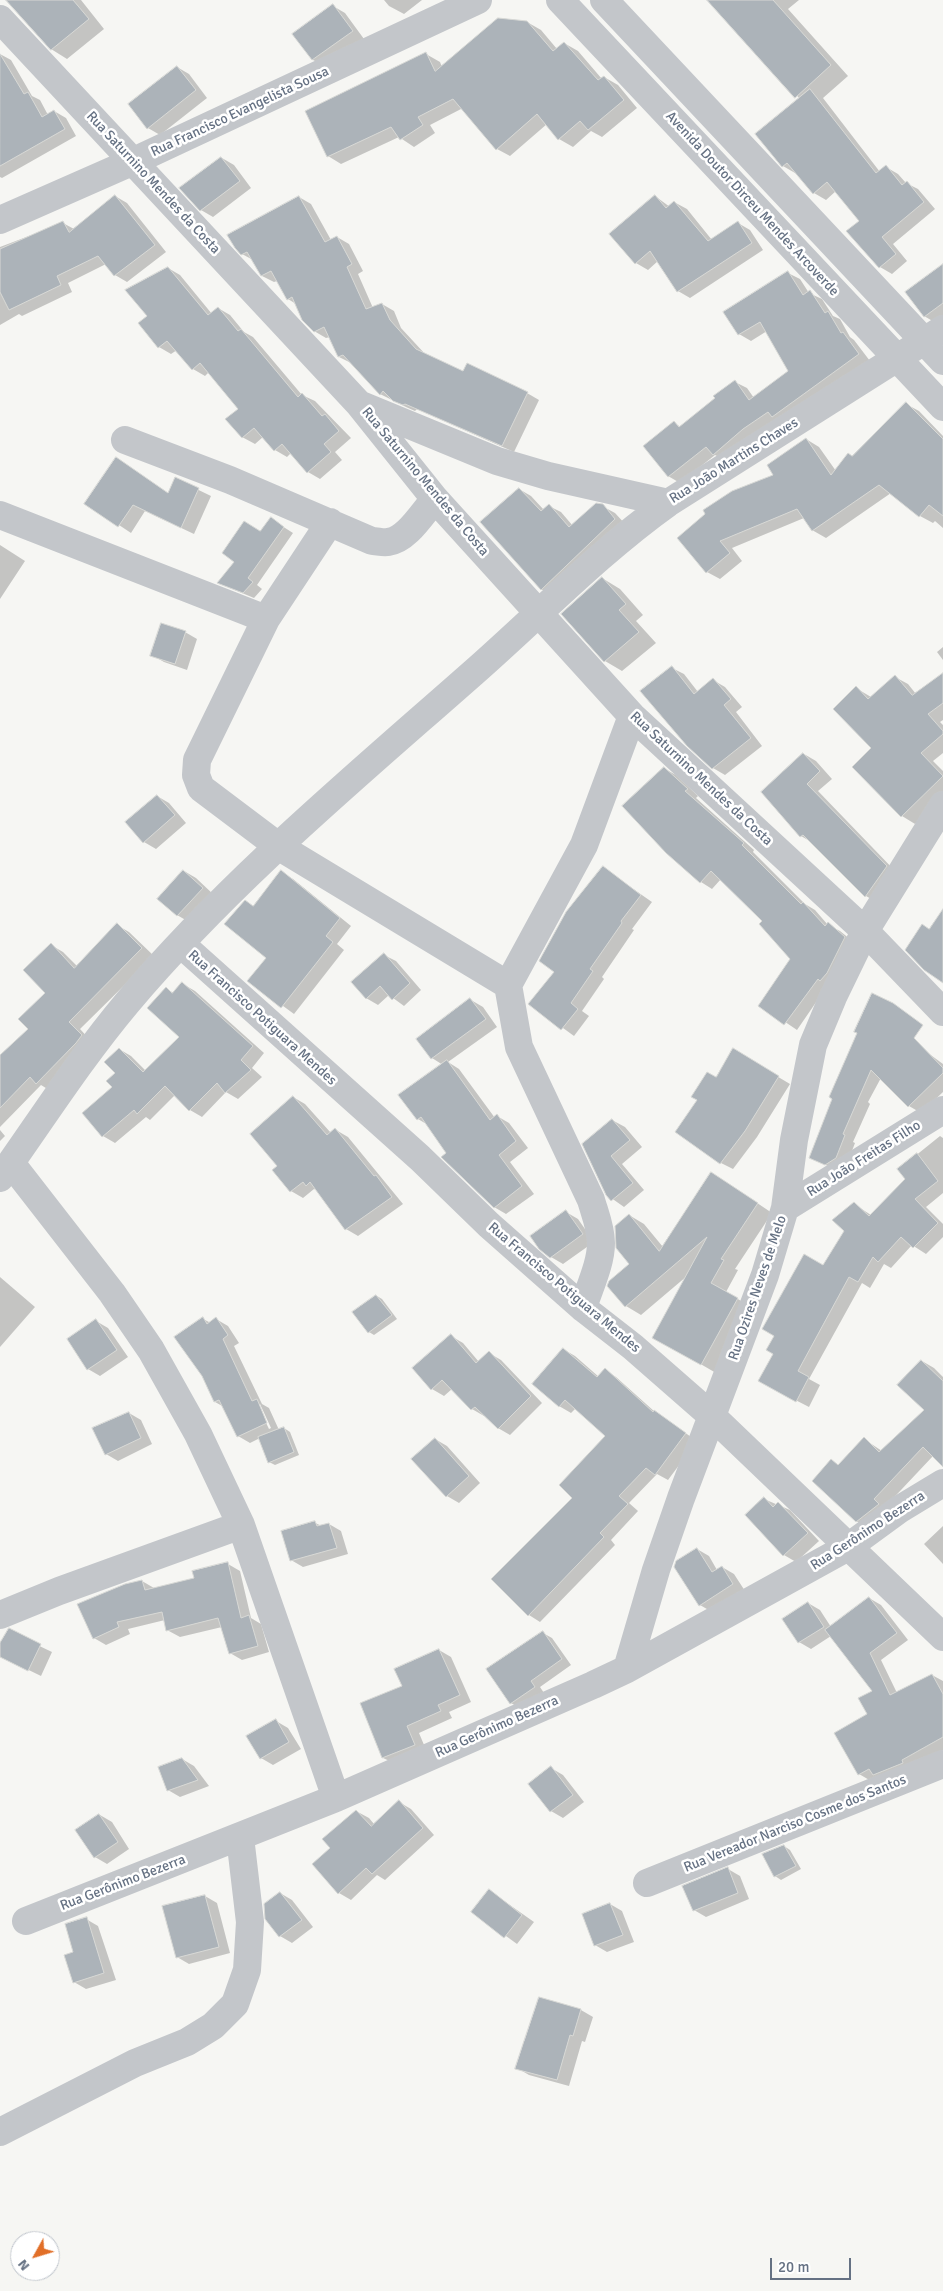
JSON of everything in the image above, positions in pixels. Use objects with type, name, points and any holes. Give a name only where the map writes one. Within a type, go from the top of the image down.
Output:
[{"type":"street","name":"Rua Francisco Evangelista Sousa","points":[[0,220],[134,161],[478,0]]},
{"type":"street","name":"Avenida Doutor Dirceu Mendes Arcoverde","points":[[560,0],[943,408]]},
{"type":"street","points":[[604,0],[933,335],[943,361]]},
{"type":"street","name":"Rua Saturnino Mendes da Costa","points":[[0,19],[358,404],[435,498],[632,716],[865,932],[943,1012]]},
{"type":"street","name":"Rua João Martins Chaves","points":[[5,1170],[80,1062],[127,1003],[180,944],[278,846],[540,613],[627,532],[668,503],[933,335]]},
{"type":"street","points":[[358,404],[497,461],[548,476],[668,503]]},
{"type":"street","points":[[125,440],[230,480],[372,541],[387,543],[404,534],[435,498]]},
{"type":"street","points":[[0,515],[266,619]]},
{"type":"street","points":[[330,522],[266,619],[197,760],[196,775],[202,788],[278,846],[508,985]]},
{"type":"street","points":[[583,1308],[599,1258],[601,1243],[599,1226],[591,1200],[519,1047],[508,985],[584,845],[632,716]]},
{"type":"street","name":"Rua Ozires Neves de Melo","points":[[627,1669],[665,1543],[765,1275],[785,1208],[796,1132],[813,1045],[833,997],[865,932],[943,805]]},
{"type":"street","name":"Rua Francisco Potiguara Mendes","points":[[180,944],[420,1158],[489,1225],[583,1308],[633,1347],[713,1417],[943,1637]]},
{"type":"street","name":"Rua João Freitas Filho","points":[[785,1208],[943,1110]]},
{"type":"street","points":[[5,1170],[112,1292],[151,1350],[198,1434],[241,1525],[336,1798]]},
{"type":"street","name":"Rua Gerônimo Bezerra","points":[[26,1921],[336,1798],[627,1669],[848,1547],[900,1509],[943,1483]]},
{"type":"street","points":[[0,1615],[59,1591],[241,1525]]},
{"type":"street","name":"Rua Vereador Narciso Cosme dos Santos","points":[[647,1883],[943,1764]]},
{"type":"street","points":[[0,2132],[135,2063],[187,2042],[213,2026],[234,2004],[247,1970],[250,1922],[240,1837]]},
{"type":"building","points":[[6,0],[73,0],[89,19],[51,50]]},
{"type":"building","points":[[707,0],[773,0],[831,65],[795,98]]},
{"type":"building","points":[[333,4],[353,31],[312,60],[292,34]]},
{"type":"building","points":[[498,18],[527,21],[553,51],[564,42],[598,80],[604,76],[624,100],[588,130],[580,121],[558,140],[537,114],[496,150],[453,99],[418,117],[423,125],[400,140],[391,127],[327,157],[305,111],[426,52],[435,71]]},
{"type":"building","points":[[0,54],[24,94],[28,92],[42,117],[54,110],[65,129],[0,166]]},
{"type":"building","points":[[177,66],[196,90],[147,129],[128,104]]},
{"type":"building","points":[[810,89],[876,173],[886,165],[902,185],[907,181],[924,202],[882,237],[896,254],[879,268],[846,231],[859,221],[827,182],[813,194],[787,163],[782,167],[755,134]]},
{"type":"building","points":[[221,157],[240,181],[200,211],[179,188]]},
{"type":"building","points":[[115,195],[155,245],[114,276],[98,256],[57,276],[61,285],[9,310],[0,292],[0,249],[63,221],[69,232]]},
{"type":"building","points":[[655,195],[666,208],[674,201],[708,241],[738,221],[752,243],[677,292],[650,251],[635,264],[609,234]]},
{"type":"building","points":[[299,196],[325,242],[337,236],[352,264],[347,267],[366,309],[382,303],[390,320],[416,349],[463,371],[467,363],[528,392],[502,446],[405,404],[393,401],[383,391],[380,395],[343,355],[338,357],[324,327],[314,332],[302,320],[292,297],[287,300],[271,271],[261,276],[247,252],[241,255],[235,248],[227,235]]},
{"type":"building","points":[[943,264],[943,303],[924,317],[905,292]]},
{"type":"building","points":[[168,267],[208,315],[218,307],[238,331],[241,329],[298,397],[302,393],[322,416],[325,414],[339,431],[324,444],[331,452],[307,473],[282,444],[274,451],[254,428],[242,438],[225,419],[238,409],[200,363],[192,370],[167,341],[158,348],[138,323],[147,316],[125,290]]},
{"type":"building","points":[[788,271],[803,295],[810,290],[825,313],[828,311],[841,333],[843,332],[859,354],[772,417],[768,412],[743,429],[713,455],[706,447],[668,477],[643,446],[674,421],[679,427],[715,398],[713,396],[735,380],[749,400],[788,371],[760,322],[738,335],[723,312]]},
{"type":"building","points":[[906,402],[943,439],[943,516],[929,505],[919,517],[879,485],[812,531],[797,509],[720,541],[730,553],[706,573],[677,538],[705,514],[703,510],[732,491],[773,475],[767,465],[806,438],[831,475],[848,453],[852,456]]},
{"type":"building","points":[[116,457],[168,493],[175,477],[199,488],[181,528],[133,505],[118,527],[84,504]]},
{"type":"building","points":[[519,488],[541,511],[549,504],[569,527],[596,503],[603,504],[615,519],[541,590],[480,522]]},
{"type":"building","points":[[271,517],[284,527],[248,578],[253,582],[243,593],[217,583],[234,562],[222,553],[244,521],[260,531]]},
{"type":"building","points":[[602,577],[626,604],[619,610],[639,632],[604,662],[561,614]]},
{"type":"building","points":[[161,623],[186,631],[175,664],[150,656]]},
{"type":"building","points":[[672,666],[694,694],[713,678],[731,699],[724,705],[751,738],[712,769],[687,746],[640,691]]},
{"type":"building","points":[[943,673],[943,703],[928,714],[943,731],[943,734],[921,753],[943,776],[901,817],[852,767],[871,748],[833,709],[856,686],[868,699],[895,675],[912,695]]},
{"type":"building","points":[[803,753],[820,771],[807,784],[887,866],[865,897],[803,835],[800,837],[761,792]]},
{"type":"building","points":[[664,767],[688,789],[685,791],[744,843],[742,845],[801,904],[803,902],[825,926],[828,922],[845,937],[827,973],[820,981],[818,979],[784,1025],[758,1006],[790,959],[759,924],[762,921],[711,871],[700,883],[666,853],[622,806]]},
{"type":"building","points":[[157,795],[175,815],[143,843],[125,822]]},
{"type":"building","points":[[603,866],[641,895],[621,921],[622,923],[590,969],[593,971],[571,1003],[578,1009],[561,1030],[528,1004],[554,972],[539,961],[566,912]]},
{"type":"building","points":[[183,870],[203,888],[177,916],[157,899]]},
{"type":"building","points":[[281,870],[340,918],[326,936],[333,942],[281,1008],[247,981],[266,958],[224,924],[245,900],[253,906]]},
{"type":"building","points":[[943,909],[943,983],[924,970],[905,950],[922,924],[929,929]]},
{"type":"building","points":[[117,923],[142,948],[69,1022],[82,1035],[76,1043],[36,1084],[30,1077],[0,1108],[0,1055],[28,1029],[18,1019],[45,993],[23,970],[51,943],[74,968]]},
{"type":"building","points":[[384,953],[410,983],[392,1000],[380,986],[366,999],[351,982]]},
{"type":"building","points":[[182,982],[253,1046],[241,1060],[251,1070],[225,1093],[217,1083],[189,1111],[165,1086],[137,1114],[134,1110],[102,1137],[82,1113],[112,1087],[106,1081],[115,1073],[104,1062],[119,1048],[143,1072],[179,1037],[147,1008],[166,987],[172,993]]},
{"type":"building","points":[[872,993],[893,1003],[923,1025],[914,1038],[943,1068],[943,1073],[908,1107],[871,1070],[843,1134],[845,1135],[836,1158],[825,1165],[809,1158],[832,1099],[829,1097],[857,1033],[854,1032]]},
{"type":"building","points":[[470,998],[486,1019],[431,1059],[416,1039]]},
{"type":"building","points":[[733,1048],[779,1076],[745,1131],[720,1164],[675,1132],[697,1100],[691,1097],[707,1072],[716,1077]]},
{"type":"building","points":[[447,1060],[490,1120],[497,1114],[516,1141],[499,1155],[522,1186],[494,1208],[441,1157],[446,1153],[421,1117],[417,1120],[398,1095]]},
{"type":"building","points":[[293,1096],[327,1135],[335,1128],[374,1176],[376,1175],[392,1197],[345,1230],[310,1182],[306,1186],[303,1182],[290,1192],[272,1170],[277,1166],[250,1134]]},
{"type":"building","points":[[612,1119],[630,1140],[611,1156],[633,1183],[611,1201],[606,1195],[582,1144]]},
{"type":"building","points":[[917,1153],[938,1181],[915,1199],[938,1223],[913,1248],[901,1237],[878,1262],[873,1257],[858,1282],[849,1277],[798,1371],[809,1377],[796,1402],[758,1381],[773,1354],[766,1350],[774,1336],[762,1329],[804,1254],[823,1265],[844,1231],[832,1220],[854,1202],[869,1216],[905,1179],[897,1169]]},
{"type":"building","points":[[711,1172],[758,1203],[721,1259],[724,1260],[711,1283],[738,1298],[701,1365],[652,1338],[707,1237],[625,1307],[607,1286],[609,1281],[629,1264],[616,1248],[615,1226],[629,1214],[659,1251]]},
{"type":"building","points":[[566,1210],[583,1234],[550,1258],[539,1249],[530,1236]]},
{"type":"building","points":[[376,1295],[392,1315],[368,1333],[352,1312]]},
{"type":"building","points":[[203,1317],[207,1324],[216,1317],[228,1335],[223,1339],[252,1401],[257,1399],[267,1423],[237,1437],[219,1400],[214,1402],[202,1376],[174,1337]]},
{"type":"building","points":[[96,1319],[117,1350],[87,1370],[67,1339]]},
{"type":"building","points":[[451,1334],[476,1363],[489,1351],[531,1396],[498,1429],[475,1407],[471,1410],[442,1380],[431,1390],[412,1368]]},
{"type":"building","points":[[563,1348],[597,1377],[605,1368],[653,1412],[654,1410],[686,1433],[655,1475],[646,1468],[619,1496],[628,1504],[600,1533],[604,1537],[528,1616],[491,1579],[572,1498],[559,1485],[605,1436],[565,1400],[559,1407],[532,1384]]},
{"type":"building","points":[[921,1360],[943,1381],[943,1467],[923,1447],[874,1499],[879,1504],[856,1522],[812,1481],[831,1459],[838,1465],[864,1437],[879,1452],[924,1410],[897,1385]]},
{"type":"building","points":[[129,1412],[141,1438],[105,1455],[92,1428]]},
{"type":"building","points":[[284,1427],[294,1452],[268,1463],[258,1437]]},
{"type":"building","points":[[435,1438],[469,1476],[446,1497],[411,1459]]},
{"type":"building","points":[[764,1497],[773,1507],[778,1502],[808,1533],[783,1556],[745,1515]]},
{"type":"building","points":[[315,1521],[317,1526],[329,1523],[337,1548],[290,1561],[281,1531]]},
{"type":"building","points":[[697,1548],[712,1572],[722,1566],[733,1584],[699,1606],[674,1567],[676,1561]]},
{"type":"building","points":[[228,1562],[241,1618],[249,1615],[258,1646],[229,1654],[218,1618],[166,1631],[162,1612],[117,1622],[119,1627],[93,1639],[77,1604],[125,1584],[142,1580],[145,1590],[194,1578],[192,1571]]},
{"type":"building","points":[[869,1597],[897,1633],[870,1653],[890,1695],[932,1674],[943,1694],[943,1737],[902,1760],[903,1763],[873,1775],[869,1769],[858,1775],[834,1733],[867,1714],[858,1698],[872,1691],[825,1630]]},
{"type":"building","points":[[808,1602],[824,1627],[798,1643],[782,1619]]},
{"type":"building","points":[[9,1628],[41,1644],[28,1671],[0,1657],[0,1643]]},
{"type":"building","points":[[543,1631],[562,1659],[531,1681],[535,1687],[510,1704],[486,1669]]},
{"type":"building","points":[[439,1649],[460,1695],[438,1705],[441,1711],[407,1726],[415,1745],[382,1758],[360,1703],[402,1686],[394,1669]]},
{"type":"building","points":[[276,1719],[289,1742],[260,1759],[246,1736]]},
{"type":"building","points":[[182,1758],[198,1780],[167,1791],[158,1767]]},
{"type":"building","points":[[551,1766],[573,1795],[550,1812],[528,1784]]},
{"type":"building","points":[[399,1800],[423,1828],[372,1874],[366,1868],[338,1894],[312,1864],[330,1848],[322,1839],[356,1810],[371,1826]]},
{"type":"building","points":[[99,1814],[118,1842],[94,1858],[75,1830]]},
{"type":"building","points":[[784,1845],[796,1866],[774,1877],[762,1854]]},
{"type":"building","points":[[728,1867],[738,1893],[693,1911],[682,1886]]},
{"type":"building","points":[[489,1889],[522,1915],[504,1938],[471,1912]]},
{"type":"building","points":[[280,1892],[302,1920],[279,1937],[265,1919],[264,1904]]},
{"type":"building","points":[[205,1895],[219,1947],[176,1958],[162,1906]]},
{"type":"building","points":[[610,1903],[623,1935],[594,1946],[582,1914]]},
{"type":"building","points":[[87,1917],[104,1973],[73,1983],[64,1955],[73,1952],[65,1924]]},
{"type":"building","points":[[539,1997],[581,2009],[573,2036],[570,2035],[557,2080],[515,2069]]}]
